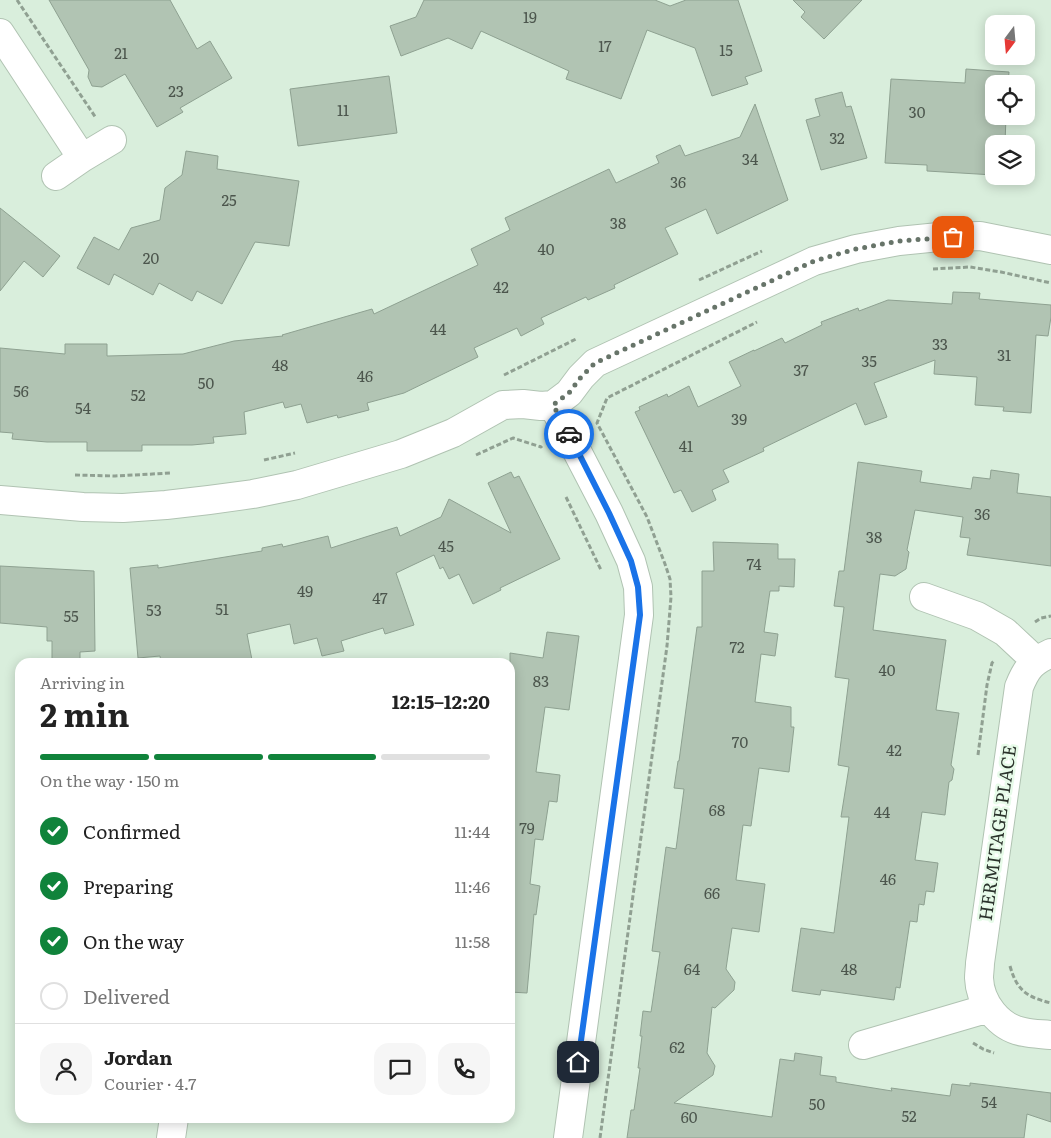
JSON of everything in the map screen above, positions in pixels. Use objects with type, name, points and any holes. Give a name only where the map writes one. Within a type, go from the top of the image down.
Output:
[{"type":"street","points":[[0,33],[82,158]]},
{"type":"street","points":[[56,176],[112,140]]},
{"type":"street","points":[[0,500],[83,507],[124,508],[166,505],[253,494],[297,486],[401,454],[453,433],[503,406],[522,404],[553,405],[569,393],[595,363],[814,261],[856,249],[899,241],[939,237],[980,236],[1051,250]]},
{"type":"street","points":[[553,405],[609,513],[631,561],[638,587],[640,615],[568,1138]]},
{"type":"street","name":"HERMITAGE PLACE","points":[[924,597],[977,616],[1043,656],[1024,674],[1016,701],[979,980],[989,1008],[1000,1021],[1010,1028],[1023,1032],[1051,1035]]},
{"type":"street","points":[[863,1045],[989,1008]]},
{"type":"street","points":[[171,1138],[173,1123]]},
{"type":"path","points":[[17,0],[112,140]]},
{"type":"path","points":[[698,281],[770,248]]},
{"type":"path","points":[[926,269],[970,267],[1051,283]]},
{"type":"path","points":[[597,423],[606,398],[759,321]]},
{"type":"path","points":[[498,378],[576,339]]},
{"type":"path","points":[[541,447],[546,455]]},
{"type":"path","points":[[263,460],[298,453]]},
{"type":"path","points":[[69,475],[115,476],[176,473]]},
{"type":"path","points":[[562,489],[603,575]]},
{"type":"path","points":[[1028,626],[1041,618],[1051,616]]},
{"type":"path","points":[[1010,964],[1018,986],[1025,994],[1051,1003]]},
{"type":"building","points":[[49,0],[170,0],[197,49],[210,41],[232,78],[180,108],[183,112],[157,127],[125,74],[102,87],[92,86],[88,77],[89,70]]},
{"type":"building","points":[[424,0],[655,0],[670,6],[686,0],[738,0],[762,71],[745,77],[748,84],[712,96],[695,48],[647,30],[621,99],[566,79],[569,71],[481,31],[472,49],[448,38],[401,56],[390,26],[416,17]]},
{"type":"building","points":[[793,0],[862,0],[824,39],[801,17],[805,12]]},
{"type":"building","points":[[966,69],[1009,72],[1009,75],[985,75],[985,125],[1006,125],[1005,135],[985,135],[985,174],[927,171],[927,165],[885,163],[891,79],[965,83]]},
{"type":"building","points":[[389,76],[397,133],[298,146],[290,89]]},
{"type":"building","points":[[842,92],[846,107],[851,106],[867,158],[821,170],[806,120],[820,116],[815,99]]},
{"type":"building","points":[[755,104],[788,200],[717,234],[706,209],[665,228],[678,254],[614,285],[615,288],[588,300],[586,297],[541,318],[544,324],[521,336],[517,328],[474,348],[478,357],[404,393],[367,403],[369,410],[338,418],[337,415],[307,423],[301,404],[285,408],[283,402],[244,412],[246,434],[213,437],[214,443],[142,445],[142,451],[87,451],[87,442],[47,442],[12,439],[13,433],[0,432],[0,348],[65,354],[65,344],[107,344],[107,356],[183,354],[234,341],[283,336],[372,309],[374,314],[478,265],[471,249],[510,230],[505,218],[609,169],[616,183],[659,163],[656,156],[680,145],[685,156],[740,137]]},
{"type":"building","points":[[186,151],[218,156],[217,169],[299,181],[289,246],[255,242],[222,304],[197,291],[192,301],[159,283],[153,295],[114,274],[109,285],[77,268],[94,237],[119,250],[131,228],[160,220],[165,188],[182,175]]},
{"type":"building","points":[[0,208],[60,256],[43,277],[24,261],[0,291]]},
{"type":"building","points":[[953,292],[980,293],[979,299],[1051,305],[1048,336],[1036,335],[1031,413],[1003,411],[1004,407],[975,405],[977,377],[934,374],[935,360],[874,383],[887,417],[865,425],[856,403],[763,448],[764,451],[723,470],[729,482],[712,490],[716,500],[692,512],[681,490],[674,493],[635,412],[640,410],[639,407],[667,394],[668,397],[689,386],[698,407],[741,386],[729,362],[754,350],[782,338],[785,343],[822,325],[821,322],[858,308],[859,311],[888,300],[952,304]]},
{"type":"building","points":[[858,462],[922,471],[920,482],[971,489],[973,477],[990,479],[991,470],[1019,474],[1017,493],[1051,497],[1051,566],[967,555],[970,538],[960,537],[963,517],[915,510],[907,550],[909,552],[906,569],[895,576],[880,574],[873,630],[946,640],[936,710],[959,713],[951,765],[954,769],[952,780],[949,782],[945,815],[922,812],[915,860],[938,863],[934,892],[926,891],[924,905],[919,904],[917,922],[910,921],[900,988],[896,987],[894,1000],[821,990],[820,995],[792,991],[801,928],[834,933],[849,817],[841,817],[849,767],[838,765],[849,679],[835,677],[844,607],[834,606],[839,571],[844,571]]},
{"type":"building","points":[[511,472],[514,478],[519,476],[560,559],[500,588],[501,590],[473,604],[459,574],[449,579],[443,567],[440,569],[434,555],[396,573],[414,625],[385,634],[383,628],[341,641],[344,651],[322,656],[317,638],[294,644],[290,624],[247,634],[252,658],[160,658],[160,656],[138,658],[130,568],[158,565],[158,568],[262,551],[262,548],[282,544],[283,547],[328,536],[331,548],[397,527],[400,536],[441,517],[449,499],[511,533],[488,483]]},
{"type":"building","points":[[713,542],[778,544],[778,559],[795,559],[794,587],[779,586],[779,591],[770,591],[764,632],[778,634],[775,656],[761,654],[755,702],[791,707],[791,727],[794,727],[789,772],[759,768],[751,826],[743,825],[736,880],[765,884],[759,932],[732,928],[726,969],[735,982],[734,990],[715,1008],[712,1007],[707,1053],[715,1066],[713,1075],[674,1103],[772,1117],[780,1059],[794,1061],[795,1053],[822,1057],[820,1075],[836,1077],[836,1082],[892,1091],[891,1088],[950,1096],[952,1084],[970,1086],[970,1083],[1051,1093],[1051,1122],[1027,1114],[1024,1138],[627,1138],[631,1110],[634,1110],[640,1068],[638,1068],[643,1011],[651,1012],[660,952],[652,951],[666,847],[676,849],[684,789],[674,788],[697,627],[702,627],[702,571],[714,571]]},
{"type":"building","points":[[0,566],[94,571],[95,651],[80,652],[80,658],[52,658],[52,641],[47,641],[47,627],[0,623]]},
{"type":"building","points":[[547,632],[579,636],[569,710],[545,707],[536,772],[560,775],[557,802],[549,801],[543,840],[535,839],[530,884],[540,886],[536,915],[534,914],[527,993],[515,992],[515,658],[510,658],[510,653],[543,658]]},
{"type":"way so far","points":[[569,434],[553,405],[569,393],[595,363],[814,261],[856,249],[899,241],[953,237]]},
{"type":"route","points":[[569,434],[631,561],[638,587],[640,615],[578,1062]]}]
